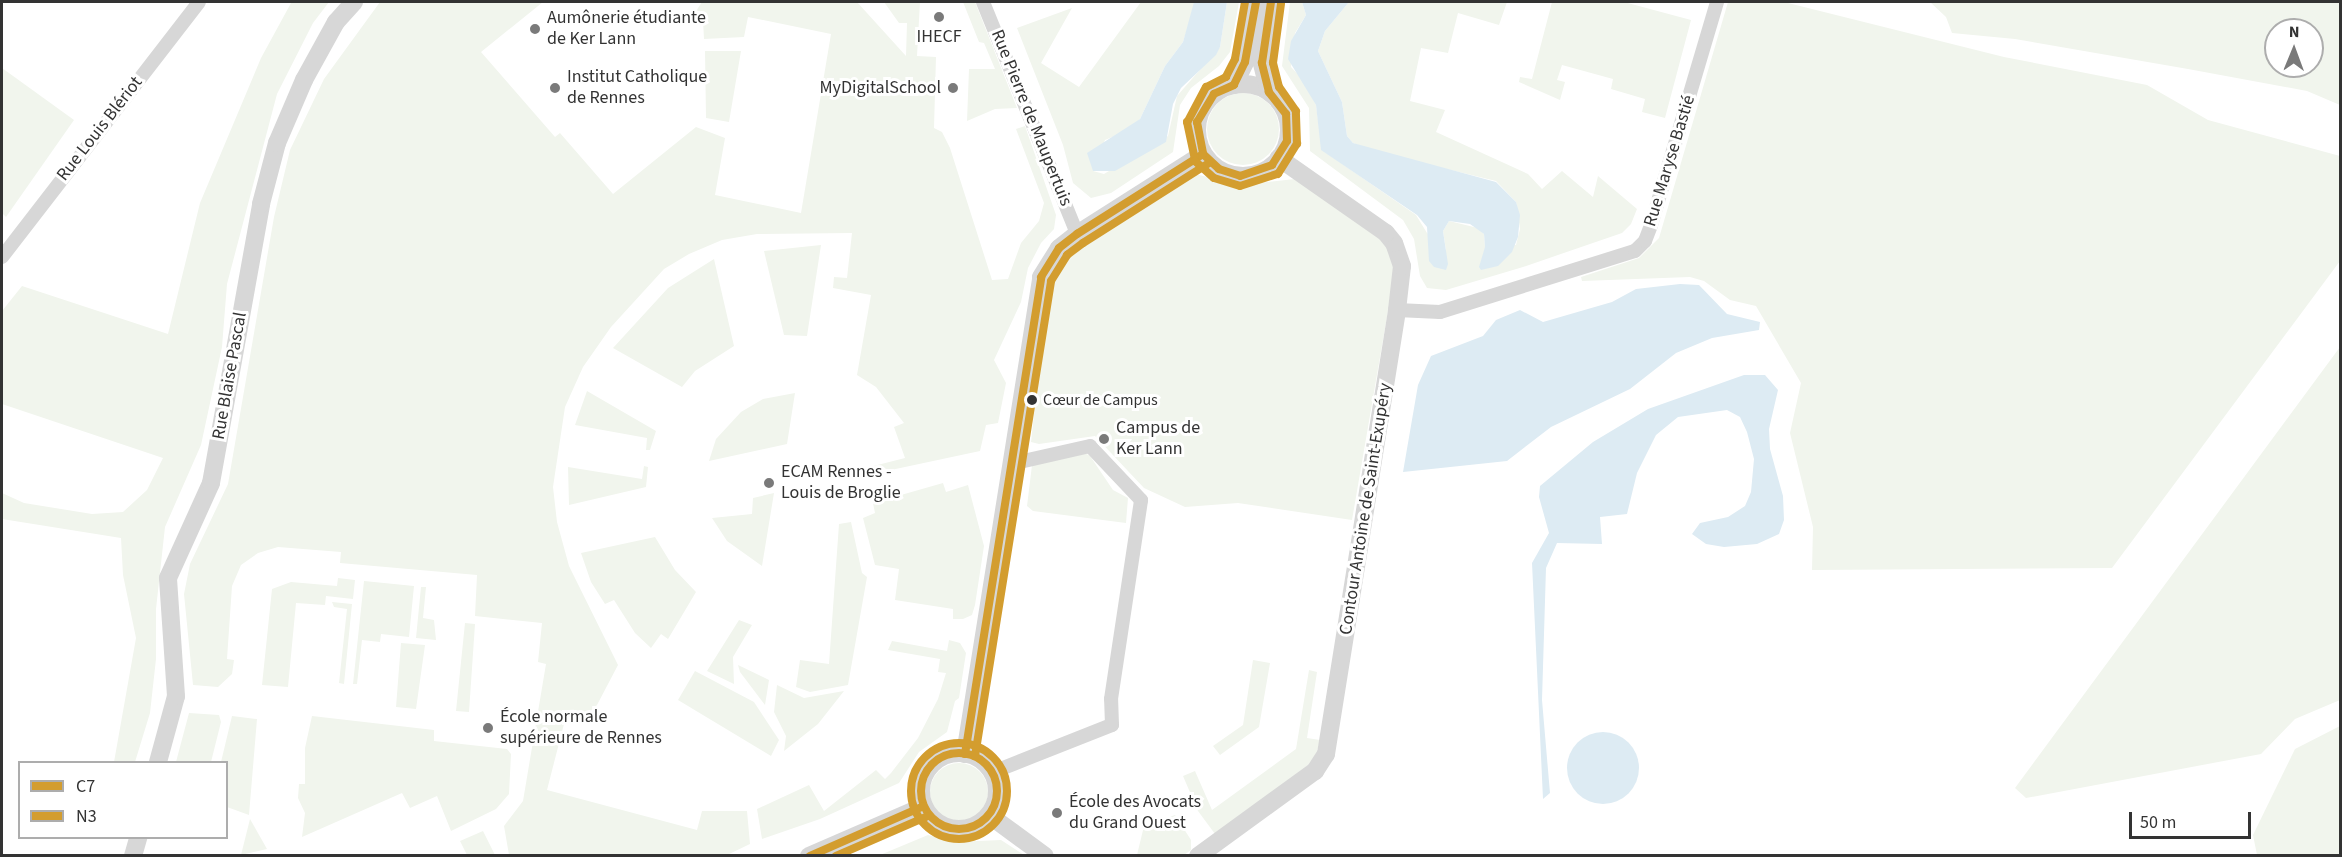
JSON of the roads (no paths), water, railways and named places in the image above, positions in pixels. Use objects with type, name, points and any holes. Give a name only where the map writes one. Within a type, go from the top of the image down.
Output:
[{"type":"street","name":"Rue Louis Blériot","points":[[2,257],[199,2]]},
{"type":"street","name":"Rue Blaise Pascal","points":[[158,761],[176,696],[168,578],[211,483],[264,194],[277,143],[304,80],[336,22],[354,2]]},
{"type":"street","name":"Rue Pierre de Maupertuis","points":[[983,2],[1077,234]]},
{"type":"street","points":[[1234,85],[1245,62],[1256,2]]},
{"type":"street","points":[[1269,92],[1262,63],[1271,2]]},
{"type":"street","name":"Rue Maryse Bastié","points":[[1397,310],[1440,312],[1635,251],[1648,233],[1718,2]]},
{"type":"street","points":[[1234,85],[1252,85],[1269,92],[1282,105],[1288,123],[1287,141],[1279,158],[1262,171],[1240,176],[1219,169],[1203,154],[1196,133],[1200,111],[1214,94],[1234,85]]},
{"type":"street","points":[[964,754],[1035,296],[1048,263],[1077,234],[1203,154]]},
{"type":"street","name":"Contour Antoine de Saint-Exupéry","points":[[1198,855],[1315,771],[1326,754],[1397,310],[1402,266],[1394,243],[1386,233],[1279,158]]},
{"type":"street","points":[[993,772],[1112,725],[1111,699],[1141,500],[1090,446],[1018,462]]},
{"type":"street","points":[[964,754],[983,762],[993,772],[997,797],[989,815],[973,827],[954,829],[936,821],[924,806],[922,787],[929,768],[945,756],[964,754]]},
{"type":"street","points":[[809,855],[924,806]]},
{"type":"street","points":[[989,815],[1045,855]]},
{"type":"street","points":[[133,855],[137,839]]},
{"type":"place","name":"IHECF","points":[[939,17]]},
{"type":"place","name":"Aumônerie étudiante de Ker Lann","points":[[535,29]]},
{"type":"place","name":"Institut Catholique de Rennes","points":[[555,88]]},
{"type":"place","name":"MyDigitalSchool","points":[[953,88]]},
{"type":"place","name":"Cœur de Campus","points":[[1032,400]]},
{"type":"place","name":"Campus de Ker Lann","points":[[1104,439]]},
{"type":"place","name":"ECAM Rennes - Louis de Broglie","points":[[769,483]]},
{"type":"place","name":"École normale supérieure de Rennes","points":[[488,728]]},
{"type":"place","name":"École des Avocats du Grand Ouest","points":[[1057,813]]}]
